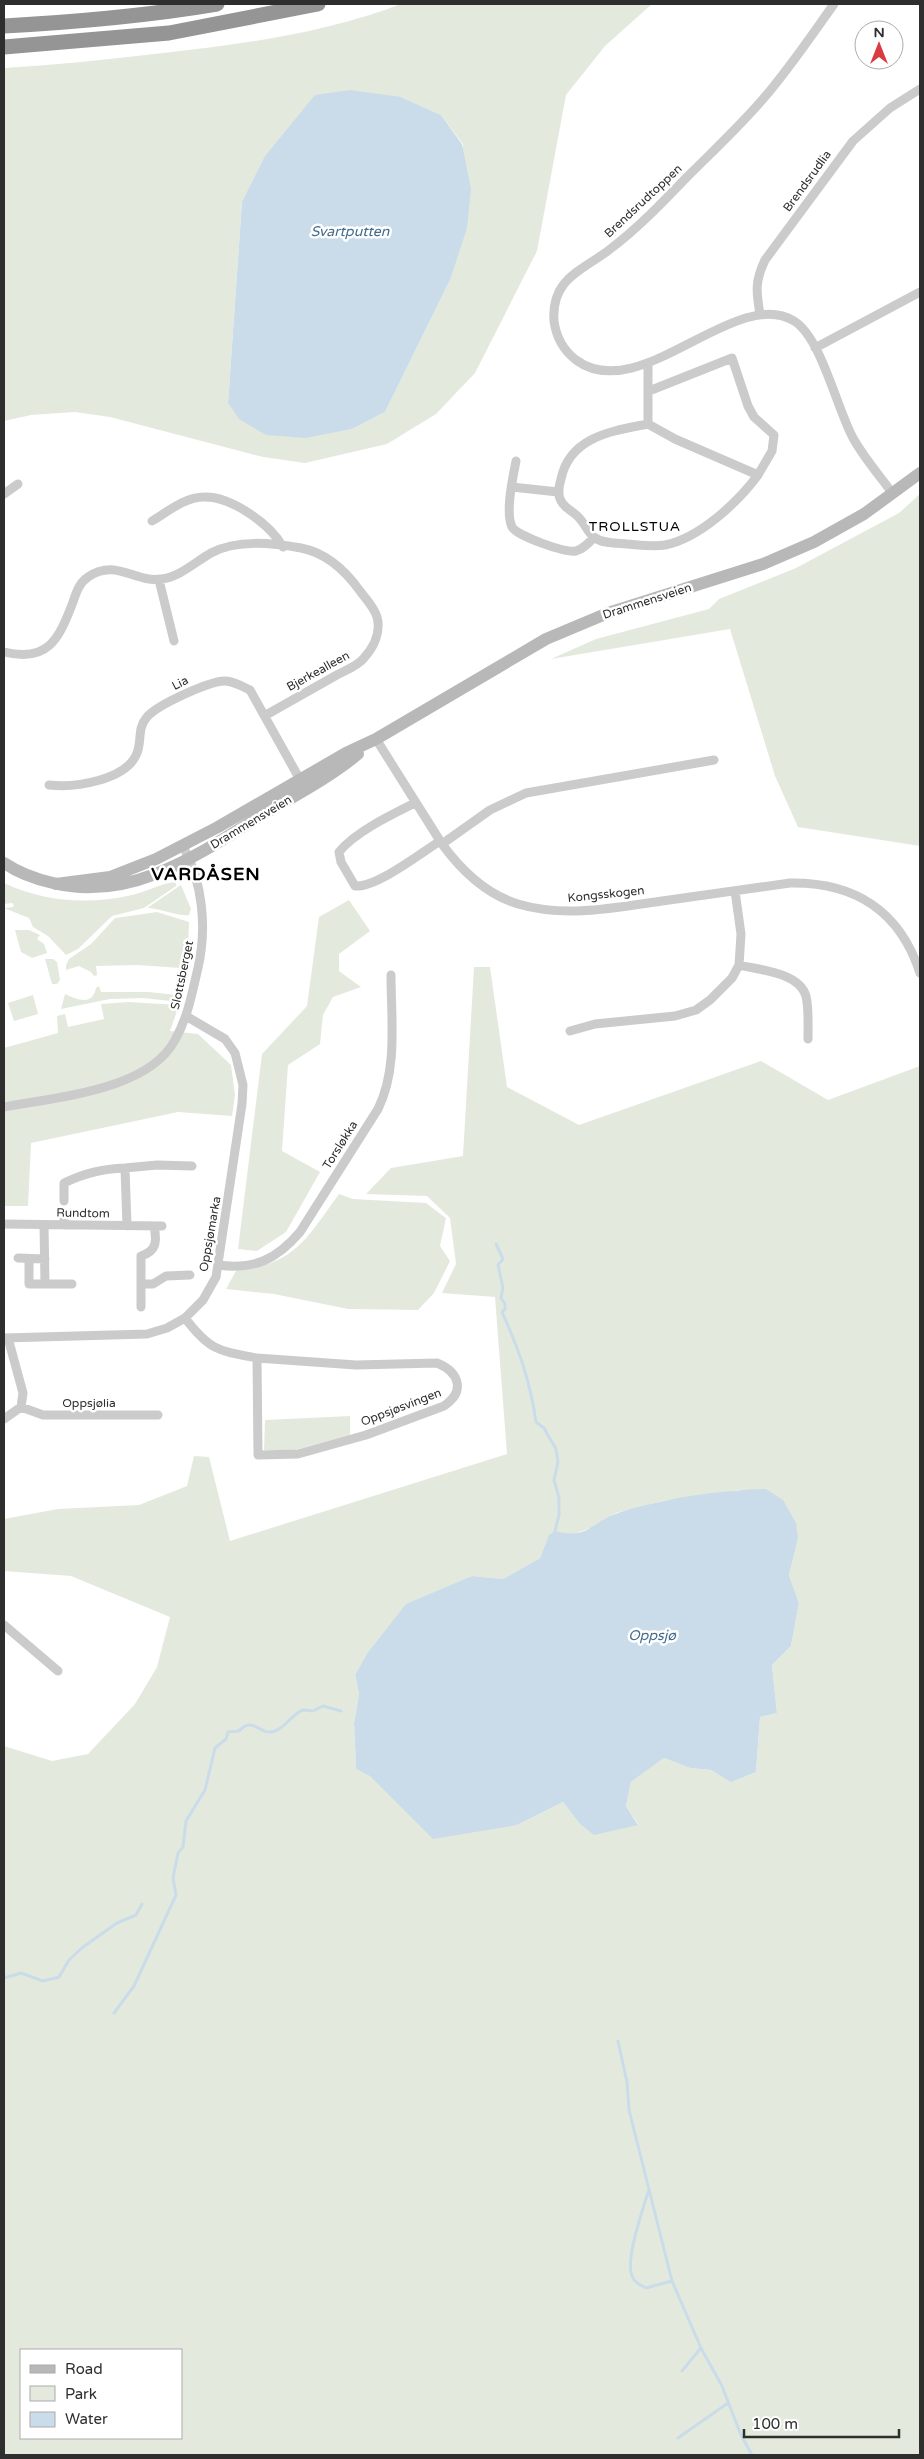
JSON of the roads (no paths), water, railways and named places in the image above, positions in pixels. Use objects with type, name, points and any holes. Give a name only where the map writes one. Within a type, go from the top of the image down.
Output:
[{"type":"highway","points":[[4,26],[63,23],[157,13],[217,4]]},
{"type":"highway","points":[[4,47],[169,33],[318,4]]},
{"type":"main road","name":"Drammensveien","points":[[4,863],[27,876],[68,887],[102,889],[147,878],[190,858],[302,784],[546,640],[608,613],[763,564],[790,553],[837,530],[893,494],[920,473]]},
{"type":"main road","name":"Drammensveien","points":[[56,884],[110,877],[131,870],[183,846],[302,784]]},
{"type":"street","name":"Brendsrudtoppen","points":[[834,4],[804,47],[762,100],[726,139],[665,200],[613,246],[564,282],[555,298],[555,331],[563,346],[573,358],[588,368],[608,372],[648,363],[714,331],[760,314],[772,314],[796,322],[805,330],[815,348],[853,438],[893,494]]},
{"type":"street","name":"Brendsrudlia","points":[[760,314],[756,295],[756,277],[765,260],[852,141],[890,108],[920,89]]},
{"type":"street","points":[[815,348],[920,292]]},
{"type":"street","points":[[649,391],[732,358],[748,406],[754,416],[774,436],[772,451],[758,475],[748,488],[717,518],[702,528],[666,544],[646,546],[605,541],[594,537],[580,518],[561,501],[558,492],[566,463],[583,445],[597,435],[648,424],[675,439],[758,475]]},
{"type":"street","points":[[648,363],[648,424]]},
{"type":"street","points":[[516,461],[510,518],[512,528],[567,552],[578,550],[594,537]]},
{"type":"street","points":[[4,494],[18,484]]},
{"type":"street","points":[[512,487],[558,492]]},
{"type":"street","points":[[152,521],[187,501],[204,497],[220,499],[246,511],[266,526],[277,536],[283,547]]},
{"type":"street","name":"Bjerkealleen","points":[[158,580],[168,578],[212,553],[228,547],[251,544],[317,553],[341,568],[373,609],[378,628],[375,643],[363,660],[266,715]]},
{"type":"street","points":[[4,652],[26,655],[44,651],[60,634],[79,586],[86,578],[105,570],[121,570],[158,580],[174,641]]},
{"type":"street","name":"Lia","points":[[49,785],[62,787],[91,783],[123,770],[133,761],[138,751],[140,730],[147,717],[156,710],[204,685],[224,681],[235,682],[250,690],[266,715],[302,784]]},
{"type":"street","name":"Kongsskogen","points":[[376,739],[415,803],[458,866],[485,888],[518,904],[559,912],[597,910],[790,884],[814,883],[858,895],[872,903],[897,926],[914,953],[920,973]]},
{"type":"street","points":[[415,803],[346,844],[339,852],[341,862],[355,886],[364,887],[378,880],[490,810],[526,793],[714,760]]},
{"type":"street","name":"Slottsberget","points":[[4,1107],[77,1093],[132,1077],[158,1061],[174,1042],[186,1016],[199,962],[204,928],[190,858],[183,846]]},
{"type":"street","points":[[570,1031],[595,1024],[676,1016],[696,1010],[722,989],[739,965],[741,934],[735,891]]},
{"type":"street","points":[[739,965],[783,976],[800,985],[806,996],[808,1039]]},
{"type":"street","name":"Torsløkka","points":[[218,1265],[256,1264],[273,1258],[286,1248],[300,1232],[378,1109],[386,1094],[390,1074],[391,975]]},
{"type":"street","name":"Oppsjømarka","points":[[6,1338],[147,1334],[167,1328],[185,1318],[203,1300],[216,1277],[238,1136],[243,1085],[235,1053],[225,1039],[186,1016]]},
{"type":"street","points":[[64,1201],[64,1184],[81,1174],[102,1168],[157,1165],[192,1166]]},
{"type":"street","points":[[125,1168],[127,1226]]},
{"type":"street","points":[[64,1213],[64,1225]]},
{"type":"street","name":"Rundtom","points":[[4,1224],[158,1226],[155,1247],[152,1251],[141,1256],[141,1284]]},
{"type":"street","points":[[44,1225],[45,1284]]},
{"type":"street","points":[[18,1258],[45,1259]]},
{"type":"street","points":[[29,1258],[29,1284],[72,1284]]},
{"type":"street","points":[[141,1307],[141,1284],[153,1284],[166,1276],[190,1275]]},
{"type":"street","name":"Oppsjøsvingen","points":[[185,1318],[194,1329],[219,1351],[257,1358],[356,1365],[437,1363],[448,1368],[456,1378],[458,1390],[454,1399],[444,1406],[366,1434],[298,1454],[258,1456],[257,1358]]},
{"type":"street","points":[[4,1419],[21,1407],[23,1393],[6,1338]]},
{"type":"street","name":"Oppsjølia","points":[[21,1407],[42,1415],[158,1415]]},
{"type":"street","points":[[4,1625],[58,1671]]},
{"type":"water","name":"Svartputten","points":[[350,90],[401,97],[441,115],[462,144],[471,189],[467,228],[450,280],[385,412],[352,429],[305,438],[266,435],[239,419],[228,403],[242,202],[265,156],[315,95]]},
{"type":"water","name":"Oppsjø","points":[[766,1489],[783,1500],[796,1523],[798,1539],[789,1575],[799,1603],[791,1646],[772,1665],[777,1713],[760,1717],[756,1772],[731,1782],[711,1770],[690,1768],[664,1758],[631,1782],[626,1806],[638,1825],[594,1835],[579,1823],[563,1802],[517,1825],[433,1839],[370,1776],[356,1769],[354,1723],[359,1694],[355,1675],[366,1655],[406,1604],[472,1576],[503,1579],[540,1558],[549,1535],[555,1531],[566,1533],[582,1532],[618,1513],[672,1499],[739,1490]]},
{"type":"waterway","points":[[496,1244],[503,1259],[498,1265],[503,1288],[501,1298],[505,1304],[505,1309],[502,1312],[523,1366],[531,1392],[536,1422],[544,1428],[556,1449],[558,1462],[554,1480],[559,1498],[559,1515],[555,1531]]},
{"type":"waterway","points":[[114,2013],[134,1986],[176,1895],[173,1878],[178,1853],[183,1847],[186,1821],[205,1790],[215,1748],[226,1739],[228,1732],[239,1731],[249,1725],[270,1732],[279,1729],[303,1710],[313,1711],[323,1706],[341,1711]]},
{"type":"waterway","points":[[4,1978],[21,1973],[43,1981],[59,1977],[69,1960],[83,1947],[117,1923],[136,1915],[142,1904]]},
{"type":"waterway","points":[[618,2041],[627,2082],[629,2110],[672,2281],[701,2348],[722,2386],[741,2435],[752,2455]]},
{"type":"waterway","points":[[648,2192],[633,2247],[630,2268],[632,2276],[636,2282],[646,2288],[672,2281]]},
{"type":"waterway","points":[[682,2371],[700,2349]]},
{"type":"waterway","points":[[678,2438],[728,2403]]},
{"type":"district","name":"TROLLSTUA","points":[[635,526]]},
{"type":"district","name":"VARDÅSEN","points":[[206,874]]}]
